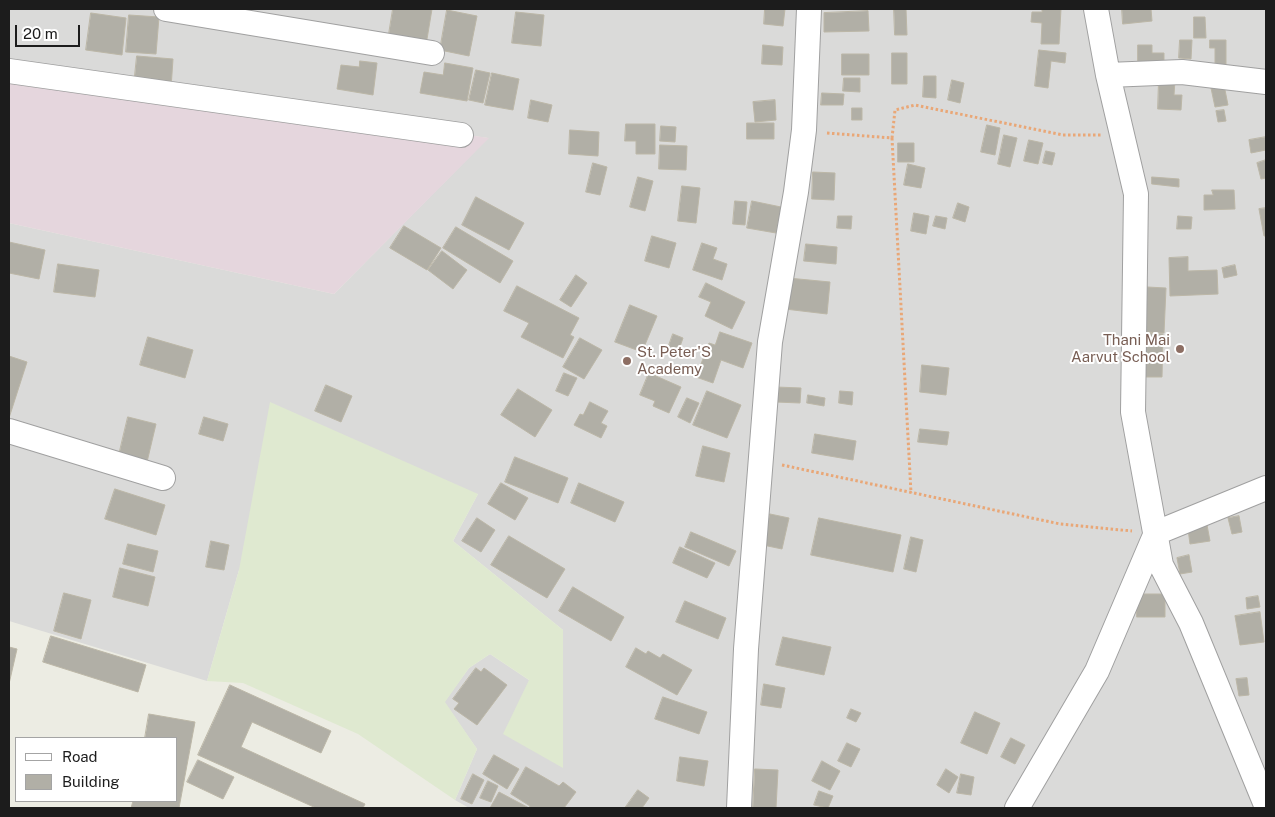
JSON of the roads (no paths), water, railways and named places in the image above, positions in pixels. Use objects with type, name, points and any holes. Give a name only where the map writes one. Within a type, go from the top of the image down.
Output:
[{"type":"street","points":[[166,9],[432,53]]},
{"type":"street","points":[[739,808],[753,537],[762,461],[770,342],[796,192],[804,130],[810,9]]},
{"type":"street","points":[[1096,9],[1108,75],[1136,194],[1133,412],[1161,566],[1191,623],[1266,805]]},
{"type":"street","points":[[9,70],[461,135]]},
{"type":"street","points":[[1108,75],[1182,72],[1266,82]]},
{"type":"street","points":[[9,431],[163,478]]},
{"type":"street","points":[[1017,808],[1097,671],[1156,533],[1266,488]]},
{"type":"place","name":"Thani Mai Aarvut School","points":[[1180,349]]},
{"type":"place","name":"St. Peter'S Academy","points":[[627,361]]}]
